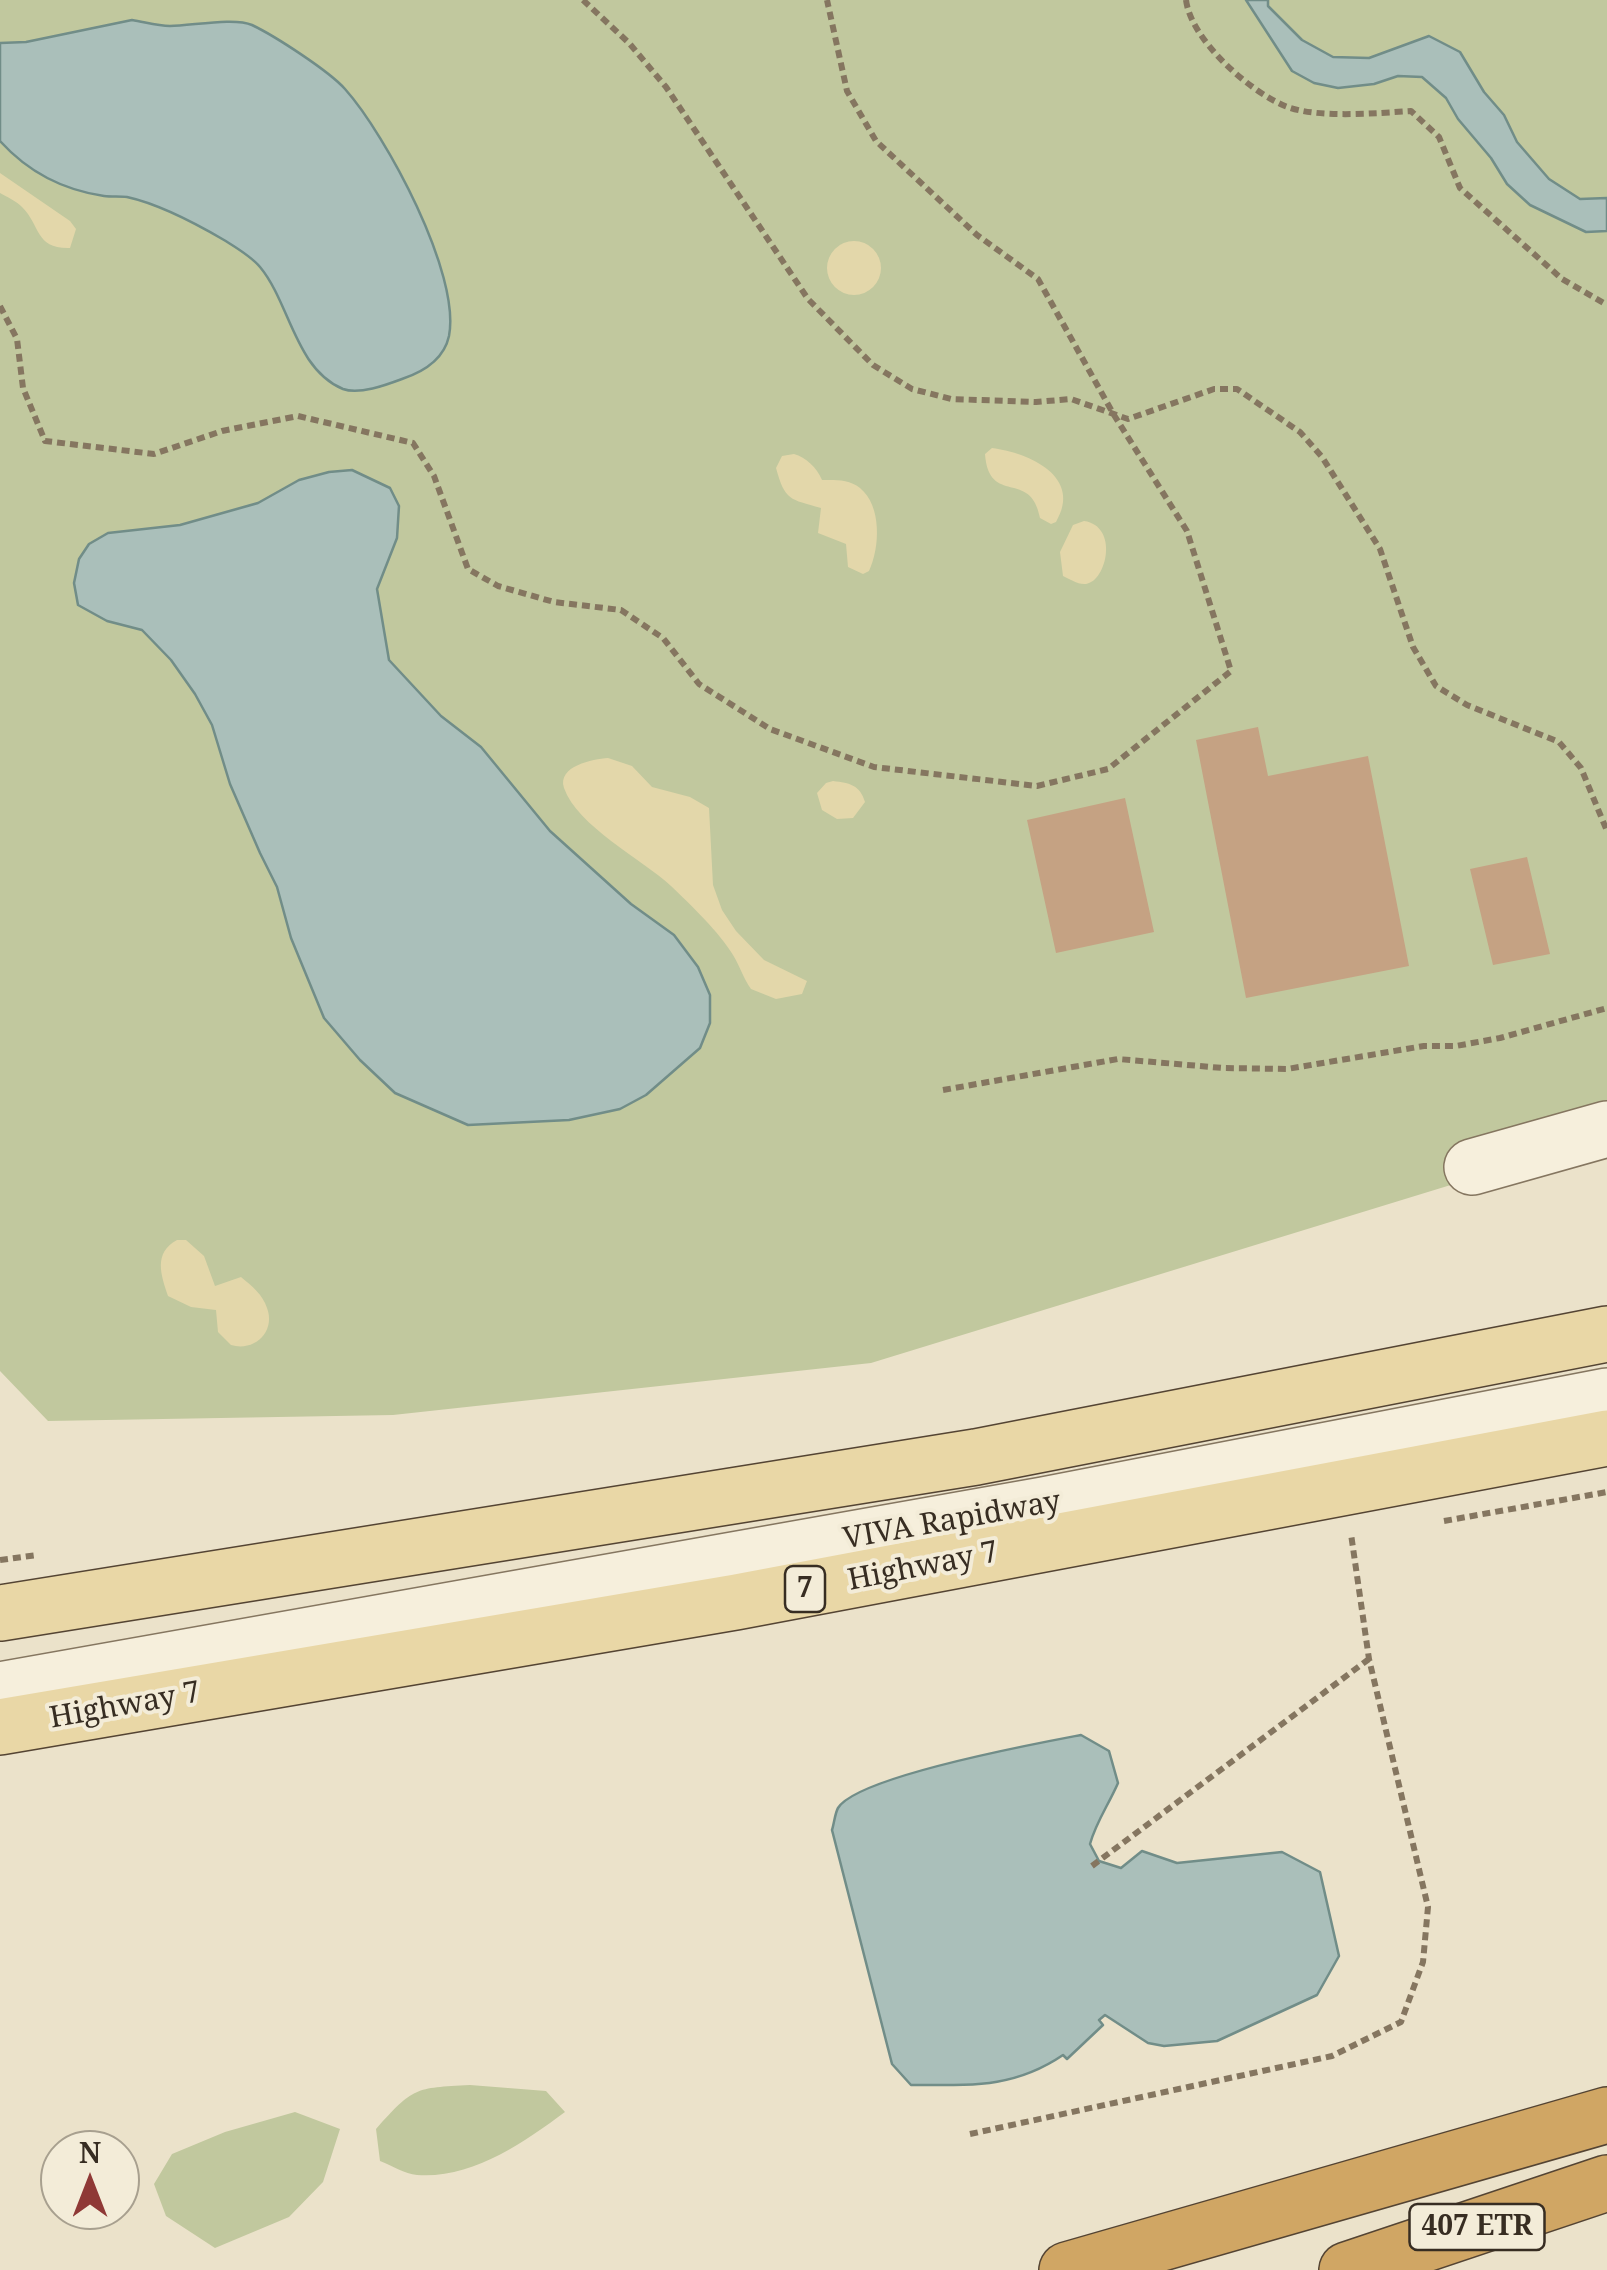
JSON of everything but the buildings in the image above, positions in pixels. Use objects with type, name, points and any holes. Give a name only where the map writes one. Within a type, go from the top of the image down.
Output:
[{"type":"highway","points":[[1067,2270],[1607,2114]]},
{"type":"highway","name":"407 ETR","points":[[1346,2270],[1607,2183]]},
{"type":"main road","points":[[0,1613],[976,1457],[1607,1334]]},
{"type":"main road","name":"Highway 7","points":[[0,1727],[736,1602],[1607,1438]]},
{"type":"street","points":[[1472,1168],[1607,1129]]},
{"type":"street","name":"VIVA Rapidway","points":[[0,1690],[1043,1506],[1607,1396]]},
{"type":"path","points":[[583,0],[630,43],[666,87],[808,299],[873,365],[912,389],[951,400],[1071,400],[1128,419],[1214,389],[1237,390],[1300,432],[1322,457],[1380,548],[1413,647],[1436,686],[1467,705],[1559,742],[1581,768],[1607,830]]},
{"type":"path","points":[[0,306],[17,339],[23,388],[45,441],[154,454],[222,430],[298,416],[413,443],[434,476],[468,569],[498,586],[554,602],[621,610],[662,638],[699,684],[770,730],[874,767],[1037,786],[1108,768],[1231,671],[1187,531],[1114,415],[1038,280],[977,235],[876,141],[847,90],[827,0]]},
{"type":"path","points":[[1186,0],[1188,12],[1211,50],[1248,83],[1287,107],[1348,114],[1411,110],[1439,137],[1460,188],[1562,279],[1607,305]]},
{"type":"path","points":[[943,1090],[1118,1059],[1287,1069],[1424,1046],[1456,1046],[1500,1038],[1607,1008]]},
{"type":"path","points":[[970,2134],[1332,2056],[1401,2022],[1423,1962],[1428,1907],[1369,1659],[1352,1537]]},
{"type":"path","points":[[1092,1866],[1369,1659]]},
{"type":"green space","points":[[0,0],[1607,0],[1607,1137],[871,1363],[393,1415],[48,1421],[0,1371]]},
{"type":"green space","points":[[470,2085],[546,2091],[565,2112],[496,2157],[457,2171],[417,2175],[380,2161],[376,2129],[408,2097],[426,2089]]},
{"type":"green space","points":[[295,2112],[340,2129],[323,2182],[289,2217],[215,2248],[166,2216],[154,2184],[172,2154],[225,2132]]},
{"type":"sand","points":[[0,173],[70,221],[76,229],[70,248],[50,245],[22,207],[0,193]]},
{"type":"sand","points":[[854,241],[873,249],[881,268],[873,287],[854,295],[835,287],[827,268],[835,249]]},
{"type":"sand","points":[[992,448],[1022,455],[1058,480],[1063,506],[1056,522],[1051,524],[1040,518],[1028,494],[994,479],[985,454]]},
{"type":"sand","points":[[794,454],[811,464],[822,480],[851,483],[867,496],[877,528],[869,571],[863,574],[848,567],[846,544],[818,533],[821,508],[790,497],[782,487],[776,468],[782,456]]},
{"type":"sand","points":[[1084,521],[1095,525],[1106,542],[1104,564],[1093,581],[1086,584],[1063,576],[1060,552],[1073,525]]},
{"type":"sand","points":[[608,758],[632,766],[652,787],[690,797],[709,808],[713,885],[722,910],[764,960],[807,981],[802,994],[776,999],[751,989],[727,946],[696,910],[582,816],[571,802],[563,780],[578,765]]},
{"type":"sand","points":[[833,781],[854,786],[863,796],[865,802],[853,818],[837,819],[822,810],[817,793]]},
{"type":"sand","points":[[177,1240],[186,1240],[204,1256],[215,1286],[241,1277],[257,1291],[269,1317],[266,1332],[255,1343],[231,1345],[218,1332],[216,1310],[191,1307],[168,1296],[161,1272],[162,1258]]},
{"type":"water","points":[[1246,0],[1268,0],[1268,6],[1302,40],[1333,57],[1369,58],[1429,36],[1460,52],[1484,92],[1504,115],[1517,142],[1549,179],[1580,199],[1607,198],[1607,231],[1586,232],[1530,205],[1507,184],[1446,98],[1422,77],[1398,76],[1374,84],[1338,88],[1314,83],[1292,71]]},
{"type":"water","points":[[132,20],[165,26],[224,22],[252,25],[301,54],[345,89],[399,171],[417,206],[444,278],[450,309],[449,336],[432,363],[381,386],[357,391],[343,389],[314,367],[270,282],[248,255],[152,204],[60,184],[22,162],[0,141],[0,43],[26,42]]},
{"type":"water","points":[[352,470],[390,488],[399,506],[397,538],[377,589],[389,660],[441,716],[481,747],[550,831],[631,904],[674,935],[698,967],[710,995],[710,1023],[700,1048],[646,1095],[620,1109],[569,1120],[468,1125],[395,1093],[324,1018],[291,938],[277,887],[230,784],[212,725],[195,694],[171,660],[142,630],[107,621],[78,605],[74,583],[79,559],[89,544],[108,533],[180,525],[258,503],[299,480]]},
{"type":"water","points":[[1081,1735],[1109,1751],[1118,1783],[1090,1844],[1099,1861],[1121,1868],[1142,1851],[1177,1863],[1282,1852],[1320,1872],[1339,1956],[1317,1995],[1217,2041],[1164,2046],[1148,2043],[1105,2015],[1099,2020],[1103,2025],[1067,2059],[1063,2055],[1026,2074],[990,2083],[911,2085],[892,2064],[832,1830],[837,1810],[852,1796],[913,1773]]}]
